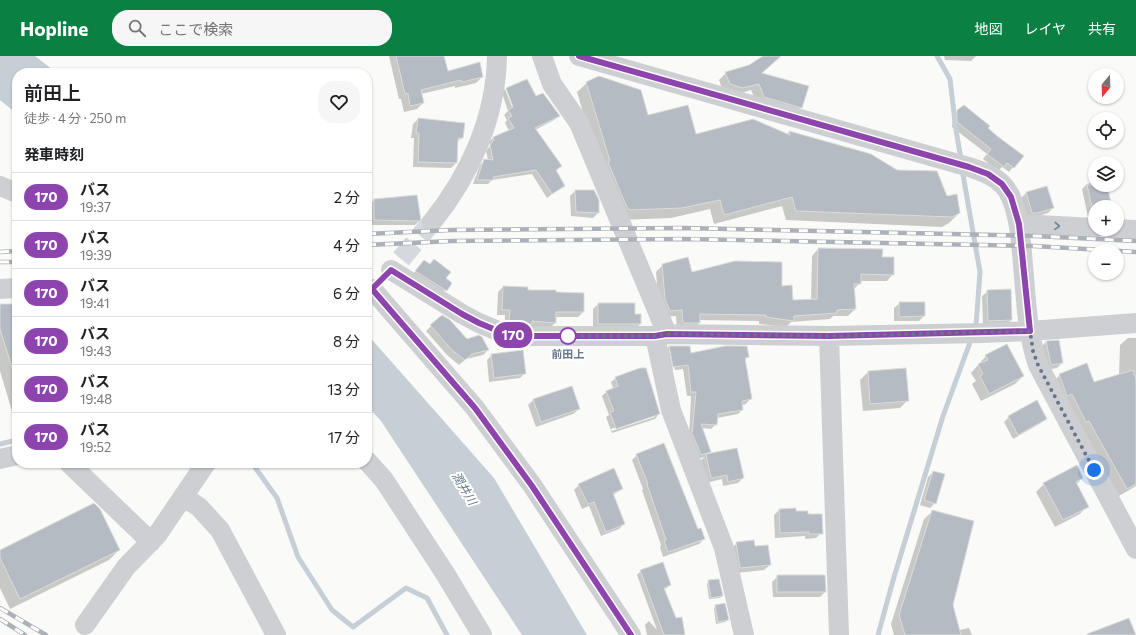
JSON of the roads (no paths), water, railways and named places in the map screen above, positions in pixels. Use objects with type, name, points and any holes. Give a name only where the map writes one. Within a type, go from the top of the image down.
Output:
[{"type":"street","points":[[432,222],[456,190],[481,140],[491,101],[497,56]]},
{"type":"street","points":[[542,56],[552,84],[579,123],[661,335],[670,410],[724,548],[744,635]]},
{"type":"street","points":[[579,56],[962,165],[988,174],[1002,184],[1011,197],[1019,224],[1030,331],[1033,351],[1038,365],[1136,549]]},
{"type":"street","points":[[0,186],[12,191]]},
{"type":"street","points":[[1019,224],[1088,228]]},
{"type":"street","points":[[1124,229],[1136,230]]},
{"type":"street","points":[[372,290],[396,264],[462,314],[503,333],[525,336],[829,336],[1030,331],[1136,324]]},
{"type":"street","points":[[0,289],[12,288]]},
{"type":"street","points":[[372,294],[475,408],[532,486],[631,635]]},
{"type":"street","points":[[829,336],[839,635]]},
{"type":"street","points":[[0,459],[12,456]]},
{"type":"street","points":[[372,467],[384,480],[446,575],[482,635]]},
{"type":"street","points":[[73,468],[145,549]]},
{"type":"street","points":[[86,626],[126,567],[145,549],[184,497],[203,468]]},
{"type":"street","points":[[184,497],[200,507],[220,530],[276,635]]},
{"type":"water","points":[[0,56],[35,56],[51,68],[12,68],[12,110],[0,100]]},
{"type":"water","name":"潤井川","points":[[372,340],[494,478],[587,635],[522,635],[381,421],[372,411]]},
{"type":"waterway","points":[[937,56],[950,79],[961,159]]},
{"type":"waterway","points":[[962,169],[980,272],[975,329]]},
{"type":"waterway","points":[[878,635],[943,416],[972,337]]},
{"type":"waterway","points":[[0,444],[12,441]]},
{"type":"waterway","points":[[255,468],[277,498],[298,557],[332,610],[353,627],[406,588],[427,598],[447,635]]},
{"type":"tunnel","points":[[401,259],[432,222]]},
{"type":"railway","points":[[372,234],[451,230],[683,228],[1035,236],[1136,241]]},
{"type":"railway","points":[[372,245],[452,241],[685,239],[1034,246],[1136,252]]},
{"type":"railway","points":[[0,252],[12,251]]},
{"type":"railway","points":[[0,262],[12,262]]},
{"type":"railway","points":[[0,608],[46,635]]},
{"type":"railway","points":[[0,619],[25,635]]},
{"type":"place","name":"前田上","points":[[568,336]]}]
